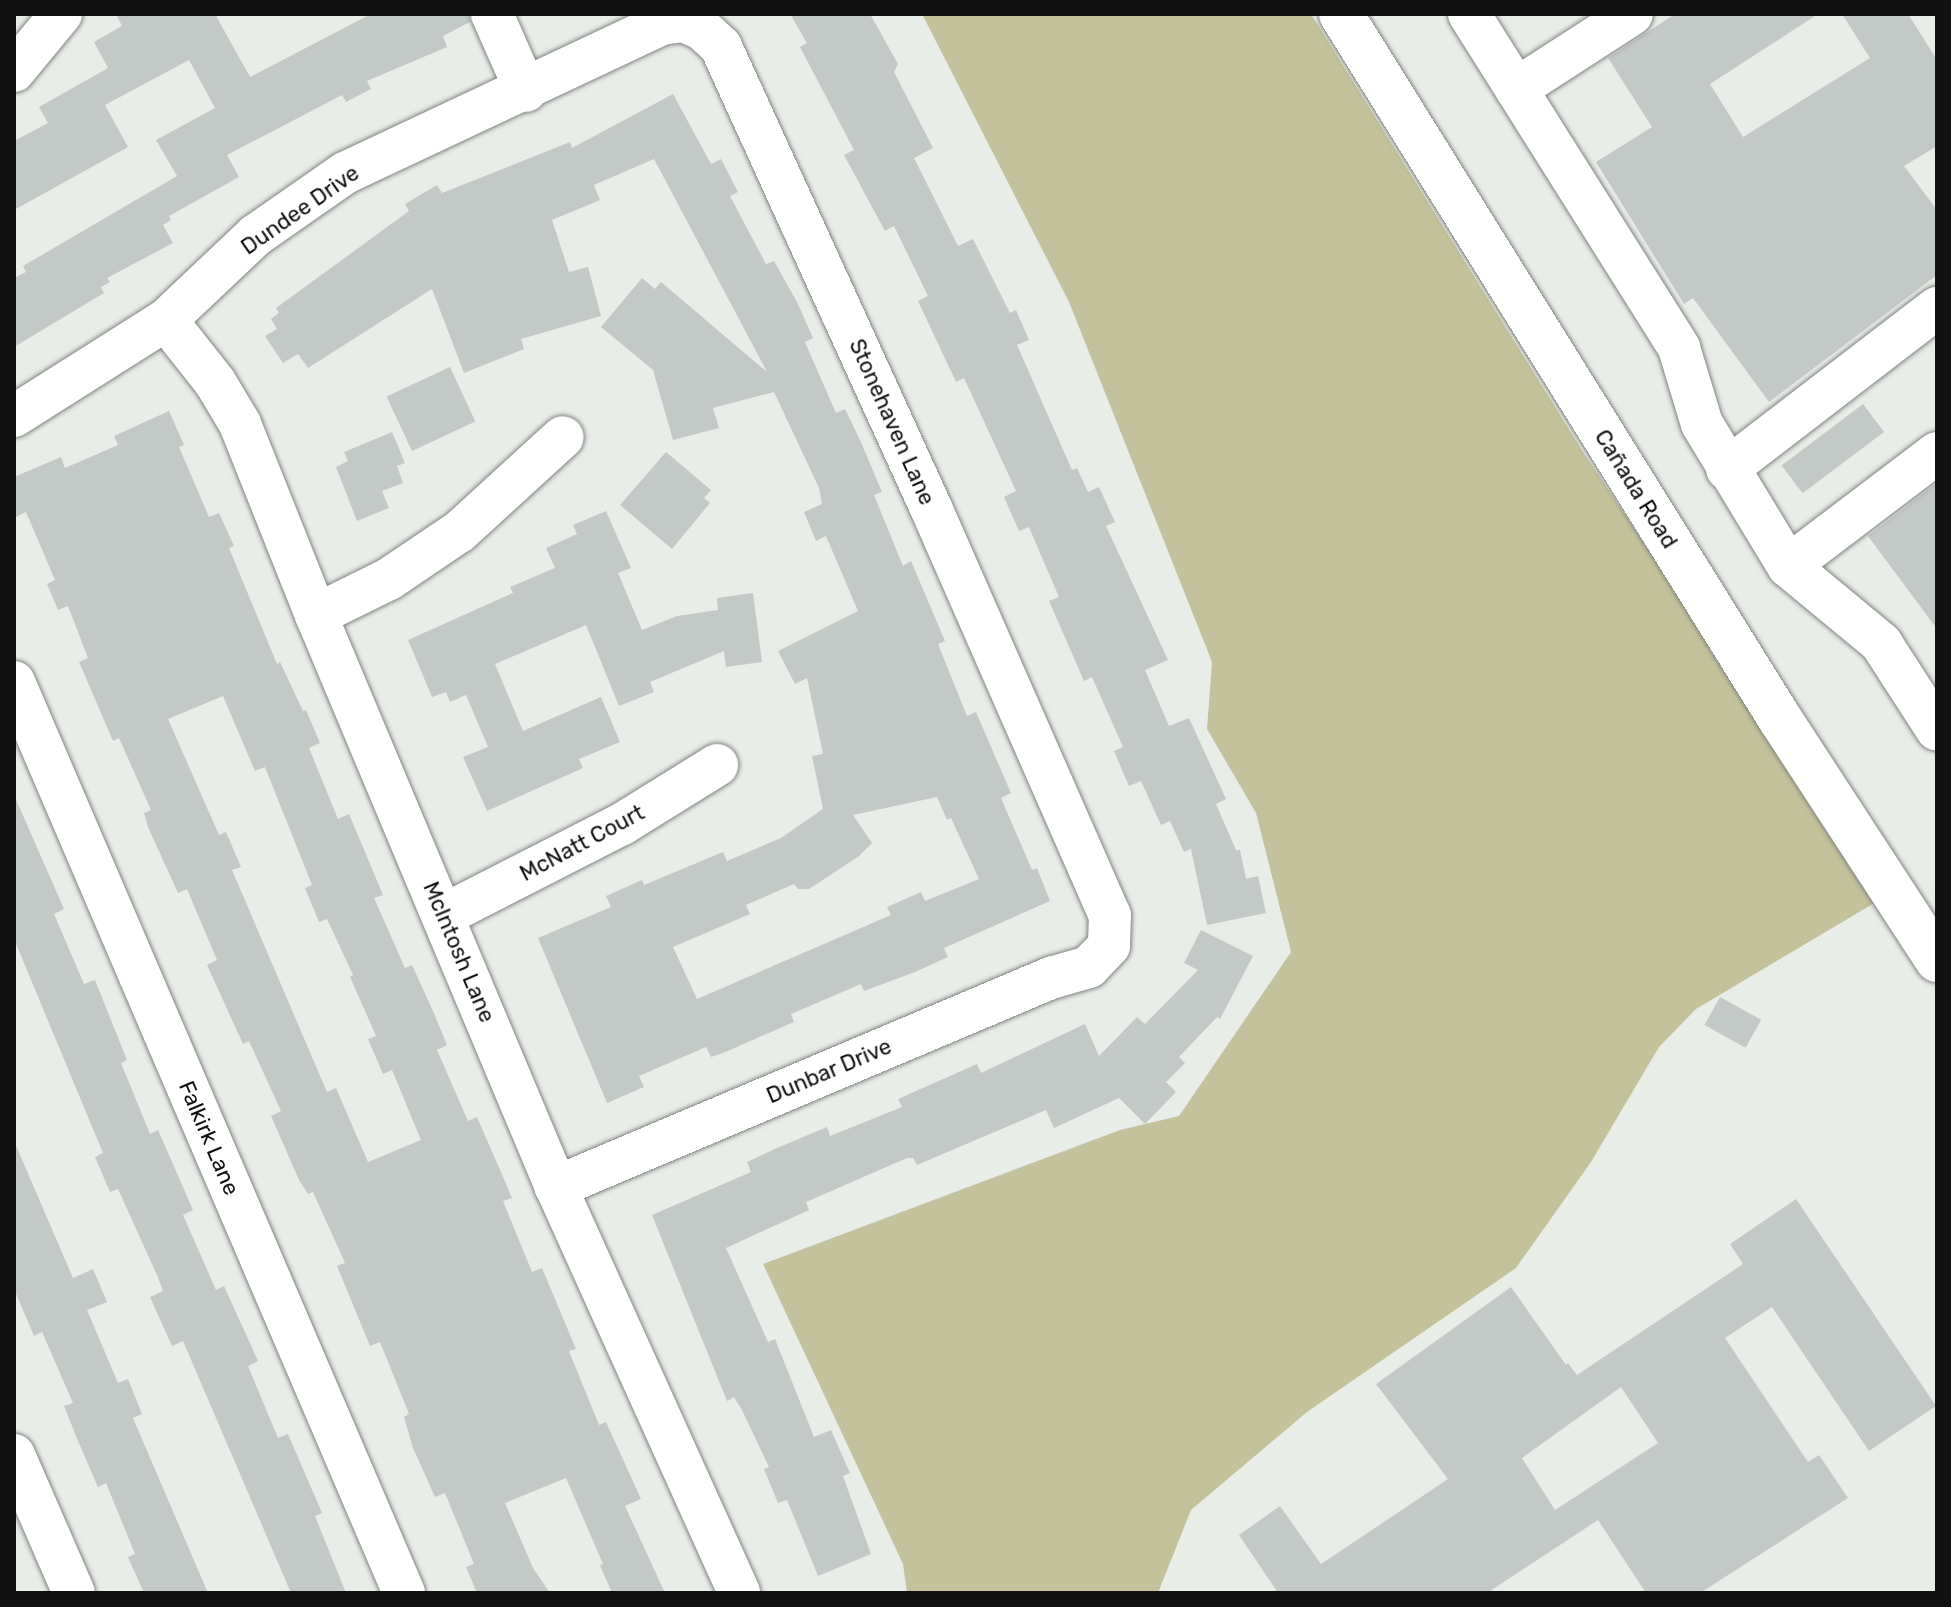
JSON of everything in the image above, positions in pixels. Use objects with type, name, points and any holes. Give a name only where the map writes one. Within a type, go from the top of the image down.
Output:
[{"type":"street","points":[[14,71],[61,14]]},
{"type":"street","points":[[492,14],[526,91]]},
{"type":"street","name":"Cañada Road","points":[[1341,14],[1755,678],[1937,960]]},
{"type":"street","points":[[1469,14],[1679,348],[1702,424],[1788,566],[1881,643],[1937,730]]},
{"type":"street","points":[[1516,89],[1632,14]]},
{"type":"street","name":"Stonehaven Lane","points":[[569,69],[661,24],[683,21],[702,29],[721,47],[931,508],[1110,915],[1109,946],[1101,957]]},
{"type":"street","name":"Dundee Drive","points":[[14,416],[166,320],[256,235],[345,173],[569,69]]},
{"type":"street","points":[[1727,469],[1937,308]]},
{"type":"street","name":"McIntosh Lane","points":[[166,320],[215,382],[240,424],[316,615],[556,1187],[739,1593]]},
{"type":"street","points":[[316,615],[389,579],[460,531],[563,437]]},
{"type":"street","points":[[1788,566],[1937,453]]},
{"type":"street","name":"Falkirk Lane","points":[[14,682],[404,1593]]},
{"type":"street","name":"McNatt Court","points":[[444,915],[622,824],[717,765]]},
{"type":"street","name":"Dunbar Drive","points":[[556,1187],[1053,977],[1089,967],[1101,957]]},
{"type":"street","points":[[14,1455],[74,1593]]},
{"type":"shaded area","points":[[922,14],[1311,14],[1583,452],[1750,701],[1876,902],[1696,1009],[1659,1047],[1591,1162],[1516,1268],[1307,1412],[1191,1510],[1158,1593],[907,1593],[903,1564],[763,1264],[1120,1130],[1179,1116],[1291,952],[1256,813],[1207,729],[1212,662],[1069,302]]},
{"type":"building","points":[[116,14],[215,14],[250,77],[371,14],[468,14],[470,22],[443,36],[447,47],[367,81],[371,89],[346,102],[342,95],[227,155],[239,177],[169,216],[171,220],[163,225],[173,243],[107,278],[110,282],[101,287],[104,293],[14,347],[14,278],[26,272],[23,266],[177,176],[156,140],[215,108],[189,60],[105,105],[128,147],[14,210],[14,141],[48,123],[39,107],[108,68],[94,42],[122,26]]},
{"type":"building","points":[[790,14],[870,14],[898,64],[894,72],[933,148],[914,158],[958,246],[973,239],[1010,313],[1016,310],[1029,340],[1017,345],[1072,470],[1077,468],[1088,492],[1099,487],[1115,522],[1106,526],[1168,660],[1145,670],[1169,726],[1189,718],[1226,799],[1216,804],[1236,850],[1240,850],[1246,879],[1258,876],[1266,913],[1207,925],[1191,849],[1184,852],[1170,821],[1161,825],[1141,781],[1129,786],[1114,751],[1123,747],[1092,677],[1084,681],[1049,601],[1059,597],[1029,527],[1019,531],[1004,497],[1016,491],[964,378],[956,382],[918,301],[928,296],[894,226],[885,231],[844,155],[854,150],[800,47],[807,43]]},
{"type":"building","points":[[1675,14],[1818,14],[1710,84],[1743,137],[1870,58],[1842,14],[1908,14],[1937,60],[1937,146],[1904,166],[1937,210],[1937,275],[1769,402],[1693,298],[1684,304],[1596,162],[1652,127],[1608,58]]},
{"type":"building","points":[[673,94],[711,164],[721,159],[738,192],[730,196],[766,264],[774,261],[798,304],[813,338],[805,342],[836,413],[845,409],[860,440],[882,492],[874,495],[903,566],[911,561],[945,641],[938,644],[967,716],[976,712],[1011,793],[1001,798],[1032,870],[1037,868],[1050,901],[944,948],[948,957],[915,972],[864,991],[861,984],[791,1014],[794,1022],[723,1053],[711,1057],[706,1047],[639,1076],[644,1087],[607,1103],[538,938],[611,907],[606,896],[642,880],[644,885],[723,852],[727,861],[781,838],[823,809],[812,756],[823,754],[807,678],[795,684],[778,651],[858,611],[826,536],[816,541],[804,512],[822,504],[819,488],[774,392],[713,408],[719,428],[673,440],[653,370],[601,327],[642,278],[655,289],[661,282],[767,372],[654,159],[594,185],[600,200],[552,220],[569,272],[588,267],[601,316],[521,339],[524,349],[464,373],[432,289],[308,368],[298,354],[283,363],[265,336],[277,329],[271,319],[279,313],[276,308],[409,211],[405,204],[437,185],[442,193],[570,142],[572,148]],"holes":[[[937,797],[947,820],[951,818],[979,879],[925,901],[921,892],[887,907],[891,915],[697,999],[673,947],[750,914],[746,905],[794,884],[798,889],[809,889],[859,856],[872,843],[853,815]]]},
{"type":"building","points":[[450,367],[475,421],[412,451],[387,397]]},
{"type":"building","points":[[1863,404],[1884,432],[1803,493],[1782,465]]},
{"type":"building","points":[[169,411],[184,445],[179,447],[209,517],[219,513],[234,546],[229,548],[277,664],[280,662],[320,743],[309,748],[338,819],[349,814],[383,895],[374,898],[405,968],[412,965],[447,1045],[437,1050],[468,1121],[477,1117],[512,1198],[503,1201],[532,1272],[542,1268],[576,1349],[569,1351],[599,1425],[606,1422],[641,1499],[625,1506],[665,1593],[612,1593],[600,1565],[603,1564],[566,1478],[505,1503],[533,1568],[550,1593],[477,1593],[466,1567],[474,1564],[445,1493],[435,1497],[413,1448],[404,1417],[409,1414],[380,1342],[370,1346],[337,1266],[345,1263],[313,1192],[308,1194],[299,1180],[271,1116],[281,1111],[249,1041],[243,1044],[207,965],[217,960],[187,889],[178,893],[148,827],[144,813],[151,810],[119,738],[113,741],[79,662],[88,658],[68,606],[58,610],[47,584],[55,580],[26,512],[14,518],[14,477],[61,457],[65,468],[118,445],[114,436]],"holes":[[[223,696],[255,771],[265,767],[312,885],[305,888],[319,922],[327,919],[376,1036],[368,1039],[383,1074],[392,1070],[421,1140],[368,1162],[336,1088],[327,1092],[232,870],[241,867],[226,832],[219,835],[168,719]]]},
{"type":"building","points":[[392,432],[405,463],[397,466],[403,483],[382,491],[389,508],[357,521],[336,467],[348,461],[344,452]]},
{"type":"building","points":[[666,452],[711,490],[704,498],[710,503],[672,549],[620,505]]},
{"type":"building","points":[[1937,483],[1937,629],[1868,536]]},
{"type":"building","points":[[606,511],[631,568],[618,573],[642,630],[677,616],[718,610],[717,598],[753,593],[762,662],[726,667],[724,651],[650,682],[654,692],[619,706],[586,625],[495,664],[523,731],[601,697],[620,742],[579,759],[583,768],[487,811],[463,757],[488,747],[466,695],[450,702],[446,692],[432,697],[408,640],[513,593],[510,587],[555,568],[546,548],[577,534],[573,525]]},
{"type":"building","points":[[14,795],[64,909],[54,914],[84,984],[95,980],[127,1060],[121,1063],[150,1134],[158,1130],[193,1210],[183,1215],[216,1290],[224,1286],[258,1361],[248,1366],[278,1438],[288,1434],[322,1513],[315,1516],[346,1593],[291,1593],[183,1341],[172,1346],[150,1297],[163,1291],[157,1275],[118,1189],[110,1192],[95,1157],[103,1153],[14,939]]},
{"type":"building","points":[[1201,930],[1253,956],[1220,1019],[1217,1017],[1179,1057],[1185,1063],[1166,1082],[1176,1092],[1145,1124],[1119,1098],[1054,1128],[1046,1110],[917,1165],[913,1158],[907,1158],[806,1202],[809,1210],[726,1248],[768,1342],[775,1339],[814,1437],[831,1430],[850,1473],[843,1476],[871,1554],[818,1576],[787,1500],[778,1503],[764,1469],[769,1467],[742,1410],[734,1397],[727,1401],[652,1215],[751,1172],[747,1162],[777,1148],[827,1127],[830,1136],[902,1107],[898,1099],[977,1064],[981,1073],[1085,1024],[1099,1056],[1137,1017],[1145,1024],[1198,970],[1184,963]]},
{"type":"building","points":[[1720,997],[1761,1020],[1746,1048],[1704,1025]]},
{"type":"building","points":[[14,1141],[73,1278],[93,1269],[107,1302],[87,1310],[118,1383],[128,1379],[142,1414],[133,1418],[208,1593],[144,1593],[128,1557],[135,1554],[106,1483],[98,1487],[78,1441],[64,1406],[73,1403],[42,1332],[34,1336],[14,1289]]},
{"type":"building","points":[[1796,1199],[1936,1406],[1869,1451],[1772,1307],[1725,1338],[1808,1462],[1819,1455],[1848,1498],[1700,1593],[1646,1593],[1598,1520],[1487,1593],[1278,1593],[1239,1535],[1280,1506],[1321,1564],[1448,1479],[1376,1384],[1511,1287],[1566,1365],[1568,1363],[1577,1375],[1743,1264],[1730,1244]],"holes":[[[1621,1387],[1658,1443],[1555,1510],[1522,1458]]]}]
